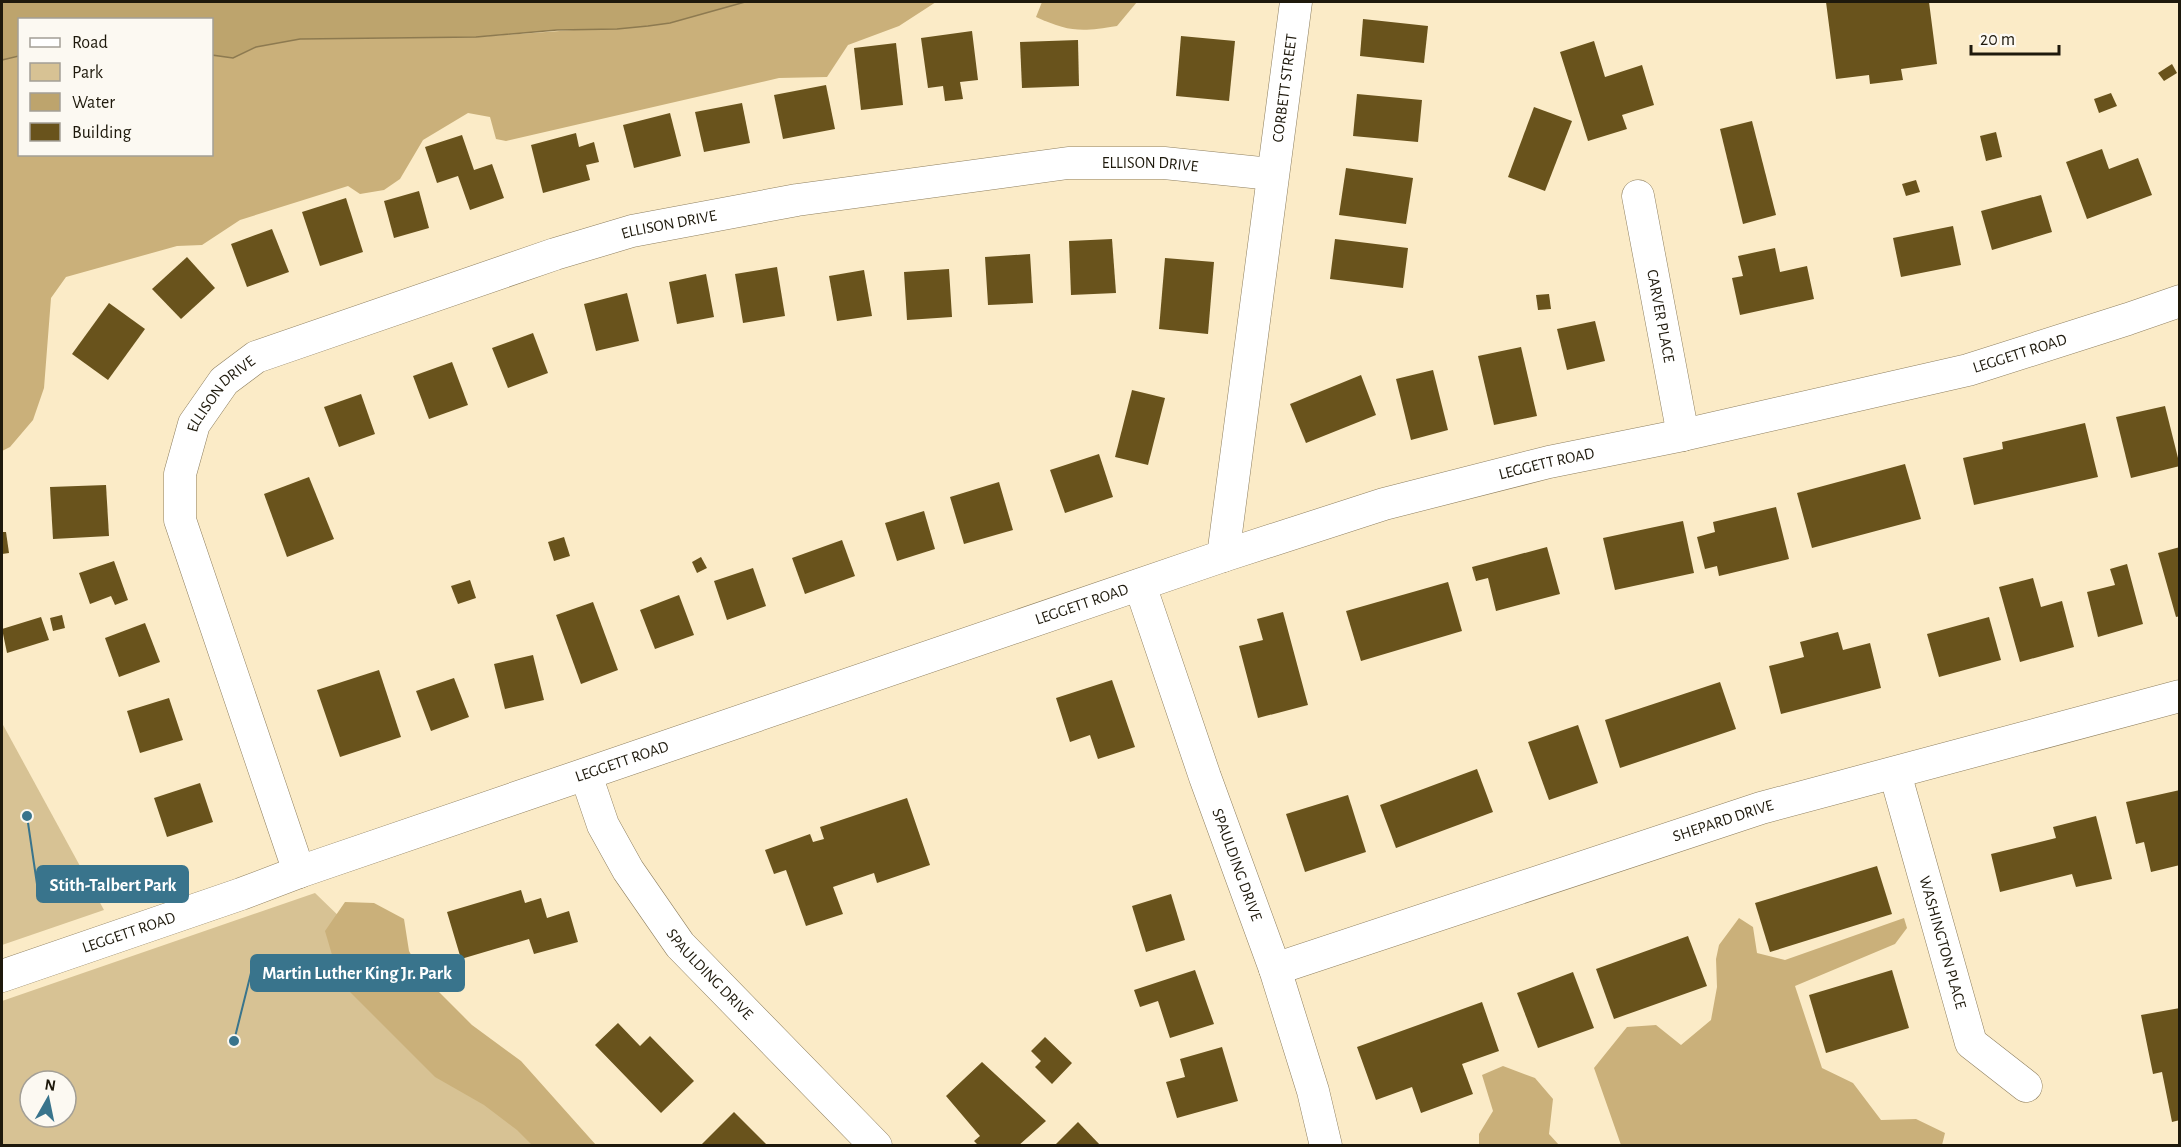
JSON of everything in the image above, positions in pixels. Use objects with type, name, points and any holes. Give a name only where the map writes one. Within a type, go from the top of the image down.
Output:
[{"type":"street","name":"CORBETT STREET","points":[[1272,174],[1296,2]]},
{"type":"street","name":"ELLISON DRIVE","points":[[299,872],[180,520],[180,474],[194,424],[224,381],[256,357],[555,254],[632,231],[797,200],[1068,163],[1164,163],[1272,174]]},
{"type":"street","points":[[1223,556],[1272,174]]},
{"type":"street","name":"CARVER PLACE","points":[[1638,196],[1683,435]]},
{"type":"street","name":"LEGGETT ROAD","points":[[2,976],[1223,556],[1384,504],[1549,462],[1683,435],[1968,370],[2180,301]]},
{"type":"street","name":"SPAULDING DRIVE","points":[[1140,585],[1205,777],[1275,969],[1313,1091],[1326,1146]]},
{"type":"street","name":"SHEPARD DRIVE","points":[[1275,969],[1761,808],[2180,696]]},
{"type":"street","name":"WASHINGTON PLACE","points":[[1895,773],[1971,1043],[2026,1086]]},
{"type":"street","name":"SPAULDING DRIVE","points":[[586,775],[603,825],[628,870],[680,945],[876,1146]]},
{"type":"green space","points":[[2,723],[104,910],[2,945]]},
{"type":"green space","points":[[315,893],[575,1145],[2,1145],[2,1001]]},
{"type":"shaded area","points":[[745,2],[936,2],[899,26],[848,45],[827,77],[779,78],[506,141],[496,139],[490,117],[468,113],[423,140],[400,179],[384,190],[360,194],[348,186],[240,220],[202,245],[177,246],[66,277],[51,298],[44,388],[33,420],[10,447],[2,451],[2,60],[18,56],[18,156],[213,156],[213,55],[233,58],[256,47],[300,39],[476,37],[670,23]]},
{"type":"shaded area","points":[[1042,2],[1137,2],[1117,26],[1084,30],[1058,26],[1036,17]]},
{"type":"shaded area","points":[[345,902],[374,903],[404,919],[409,951],[423,976],[472,1025],[521,1061],[596,1145],[532,1145],[517,1130],[484,1105],[435,1077],[340,982],[325,931]]},
{"type":"shaded area","points":[[1739,918],[1753,927],[1757,953],[1785,960],[1904,918],[1907,928],[1895,944],[1795,986],[1822,1068],[1853,1083],[1881,1120],[1916,1119],[1945,1133],[1942,1145],[1621,1145],[1594,1068],[1627,1027],[1656,1025],[1681,1045],[1711,1020],[1717,987],[1716,959],[1719,945]]},
{"type":"shaded area","points":[[1503,1066],[1535,1078],[1553,1099],[1549,1134],[1559,1145],[1479,1145],[1479,1134],[1493,1111],[1482,1075]]},
{"type":"water","points":[[2,2],[745,2],[670,23],[648,26],[557,30],[476,37],[300,39],[256,47],[233,58],[213,55],[213,18],[18,18],[18,56],[2,60]]},
{"type":"building","points":[[1826,2],[1929,2],[1937,64],[1901,69],[1903,80],[1870,84],[1869,75],[1836,79]]},
{"type":"building","points":[[1363,19],[1428,26],[1424,63],[1360,56]]},
{"type":"building","points":[[972,31],[978,80],[960,82],[963,99],[945,101],[943,86],[928,88],[921,38]]},
{"type":"building","points":[[1181,36],[1235,41],[1229,101],[1176,96]]},
{"type":"building","points":[[1078,40],[1079,86],[1022,88],[1020,42]]},
{"type":"building","points":[[1594,41],[1605,77],[1642,65],[1654,105],[1622,115],[1627,129],[1588,141],[1560,52]]},
{"type":"building","points":[[896,43],[903,105],[861,110],[854,48]]},
{"type":"building","points":[[2172,64],[2177,73],[2164,81],[2158,73]]},
{"type":"building","points":[[826,85],[835,129],[783,139],[774,95]]},
{"type":"building","points":[[2111,93],[2117,106],[2099,113],[2094,99]]},
{"type":"building","points":[[1357,94],[1422,100],[1418,142],[1353,136]]},
{"type":"building","points":[[742,103],[750,143],[704,152],[695,112]]},
{"type":"building","points":[[1534,107],[1572,121],[1545,191],[1508,177]]},
{"type":"building","points":[[670,113],[681,156],[634,168],[623,125]]},
{"type":"building","points":[[1752,121],[1776,215],[1743,224],[1720,129]]},
{"type":"building","points":[[1996,132],[2002,157],[1986,161],[1980,136]]},
{"type":"building","points":[[576,133],[579,147],[594,142],[599,162],[586,165],[590,180],[543,193],[531,145]]},
{"type":"building","points":[[462,135],[474,170],[492,164],[504,198],[470,210],[458,176],[437,183],[425,147]]},
{"type":"building","points":[[2102,149],[2109,169],[2138,158],[2152,195],[2087,219],[2066,162]]},
{"type":"building","points":[[1346,168],[1413,178],[1406,224],[1339,215]]},
{"type":"building","points":[[1916,180],[1920,192],[1906,196],[1902,184]]},
{"type":"building","points":[[419,191],[429,228],[394,238],[384,201]]},
{"type":"building","points":[[2041,195],[2052,232],[1992,250],[1981,211]]},
{"type":"building","points":[[346,198],[363,252],[320,266],[302,212]]},
{"type":"building","points":[[1953,226],[1961,265],[1901,277],[1893,238]]},
{"type":"building","points":[[272,229],[289,272],[247,287],[231,244]]},
{"type":"building","points":[[1112,239],[1116,293],[1071,295],[1069,241]]},
{"type":"building","points":[[1335,239],[1408,248],[1403,288],[1330,279]]},
{"type":"building","points":[[1775,248],[1780,272],[1807,266],[1814,299],[1740,315],[1732,278],[1743,276],[1738,256]]},
{"type":"building","points":[[1030,254],[1033,303],[988,305],[985,257]]},
{"type":"building","points":[[187,257],[215,288],[181,319],[152,289]]},
{"type":"building","points":[[1165,258],[1214,262],[1208,334],[1159,329]]},
{"type":"building","points":[[777,267],[785,316],[743,323],[735,274]]},
{"type":"building","points":[[949,269],[952,317],[907,320],[904,272]]},
{"type":"building","points":[[864,270],[872,316],[837,321],[829,276]]},
{"type":"building","points":[[706,274],[714,317],[677,324],[669,282]]},
{"type":"building","points":[[627,293],[639,341],[596,351],[584,304]]},
{"type":"building","points":[[1549,294],[1551,309],[1538,310],[1536,295]]},
{"type":"building","points":[[109,303],[145,329],[108,380],[72,354]]},
{"type":"building","points":[[1595,321],[1605,361],[1567,370],[1557,329]]},
{"type":"building","points":[[533,333],[548,373],[508,388],[492,348]]},
{"type":"building","points":[[1521,347],[1537,416],[1494,425],[1478,356]]},
{"type":"building","points":[[452,362],[468,405],[429,419],[413,376]]},
{"type":"building","points":[[1433,370],[1448,430],[1411,440],[1396,379]]},
{"type":"building","points":[[1361,375],[1376,415],[1306,443],[1290,404]]},
{"type":"building","points":[[1132,390],[1165,398],[1148,465],[1115,457]]},
{"type":"building","points":[[361,394],[375,434],[339,447],[324,407]]},
{"type":"building","points":[[2165,406],[2180,466],[2131,478],[2116,417]]},
{"type":"building","points":[[2085,423],[2098,477],[1974,505],[1963,458],[2003,449],[2002,442]]},
{"type":"building","points":[[1099,454],[1113,497],[1065,513],[1050,470]]},
{"type":"building","points":[[1905,464],[1921,519],[1812,548],[1797,493]]},
{"type":"building","points":[[309,477],[334,539],[287,557],[264,494]]},
{"type":"building","points":[[999,482],[1013,530],[964,544],[950,497]]},
{"type":"building","points":[[106,485],[109,536],[53,539],[50,487]]},
{"type":"building","points":[[1776,507],[1789,559],[1719,576],[1717,566],[1705,569],[1697,537],[1715,532],[1713,522]]},
{"type":"building","points":[[924,511],[935,549],[897,561],[885,523]]},
{"type":"building","points":[[1683,521],[1694,573],[1615,590],[1603,538]]},
{"type":"building","points":[[2,532],[6,532],[9,553],[2,554]]},
{"type":"building","points":[[564,537],[570,556],[554,561],[548,542]]},
{"type":"building","points":[[842,540],[855,576],[805,594],[792,558]]},
{"type":"building","points":[[1547,547],[1560,594],[1496,611],[1488,578],[1476,581],[1472,567]]},
{"type":"building","points":[[2180,547],[2180,616],[2176,617],[2158,553]]},
{"type":"building","points":[[701,557],[707,568],[697,573],[692,562]]},
{"type":"building","points":[[114,561],[128,600],[115,605],[111,596],[90,604],[79,573]]},
{"type":"building","points":[[2127,564],[2143,624],[2098,637],[2087,592],[2115,585],[2110,569]]},
{"type":"building","points":[[753,568],[766,606],[727,620],[714,581]]},
{"type":"building","points":[[2033,578],[2041,607],[2062,601],[2074,647],[2020,662],[1999,587]]},
{"type":"building","points":[[470,580],[476,598],[458,604],[451,586]]},
{"type":"building","points":[[1448,582],[1462,631],[1361,661],[1346,611]]},
{"type":"building","points":[[679,595],[694,635],[655,649],[640,610]]},
{"type":"building","points":[[593,602],[618,670],[581,684],[556,615]]},
{"type":"building","points":[[1283,612],[1308,705],[1258,718],[1239,646],[1263,640],[1257,619]]},
{"type":"building","points":[[62,615],[65,628],[53,631],[50,618]]},
{"type":"building","points":[[41,617],[49,640],[7,653],[2,629]]},
{"type":"building","points":[[1989,617],[2001,660],[1939,677],[1927,634]]},
{"type":"building","points":[[145,623],[160,662],[119,677],[105,638]]},
{"type":"building","points":[[1838,632],[1843,650],[1870,643],[1881,688],[1781,714],[1769,666],[1804,657],[1800,642]]},
{"type":"building","points":[[533,655],[544,700],[505,709],[494,664]]},
{"type":"building","points":[[379,670],[401,737],[340,757],[317,690]]},
{"type":"building","points":[[454,678],[469,717],[431,731],[416,691]]},
{"type":"building","points":[[1112,680],[1135,747],[1098,759],[1090,735],[1070,742],[1056,698]]},
{"type":"building","points":[[1720,682],[1736,729],[1620,768],[1605,720]]},
{"type":"building","points":[[169,698],[183,740],[140,753],[127,711]]},
{"type":"building","points":[[1578,725],[1598,783],[1549,800],[1528,742]]},
{"type":"building","points":[[1477,769],[1493,812],[1396,848],[1380,805]]},
{"type":"building","points":[[200,783],[213,822],[167,837],[154,798]]},
{"type":"building","points":[[2180,790],[2180,865],[2151,872],[2144,842],[2136,844],[2126,802]]},
{"type":"building","points":[[1348,795],[1366,852],[1305,872],[1286,814]]},
{"type":"building","points":[[907,798],[930,865],[877,883],[874,873],[833,887],[843,914],[806,926],[786,870],[774,874],[765,850],[810,834],[813,842],[824,839],[820,827]]},
{"type":"building","points":[[2096,816],[2112,879],[2076,887],[2072,874],[2000,892],[1991,854],[2056,838],[2053,827]]},
{"type":"building","points":[[1877,866],[1892,914],[1770,952],[1755,903]]},
{"type":"building","points":[[521,890],[525,903],[541,898],[547,918],[569,911],[578,942],[534,954],[529,939],[461,959],[447,912]]},
{"type":"building","points":[[1171,894],[1185,940],[1146,952],[1132,906]]},
{"type":"building","points":[[1688,936],[1707,986],[1614,1019],[1596,969]]},
{"type":"building","points":[[1195,970],[1214,1024],[1170,1038],[1158,1001],[1140,1007],[1134,990]]},
{"type":"building","points":[[1892,970],[1909,1028],[1826,1053],[1809,995]]},
{"type":"building","points":[[1573,972],[1594,1028],[1538,1048],[1517,993]]},
{"type":"building","points":[[1482,1002],[1499,1051],[1462,1064],[1473,1094],[1421,1113],[1412,1087],[1376,1100],[1357,1047]]},
{"type":"building","points":[[2180,1008],[2180,1120],[2172,1122],[2162,1072],[2153,1074],[2141,1015]]},
{"type":"building","points":[[618,1023],[640,1046],[650,1036],[694,1081],[661,1113],[595,1045]]},
{"type":"building","points":[[1045,1037],[1072,1063],[1052,1084],[1035,1067],[1041,1061],[1031,1051]]},
{"type":"building","points":[[1222,1047],[1238,1101],[1177,1118],[1166,1082],[1185,1077],[1180,1059]]},
{"type":"building","points":[[982,1062],[1046,1121],[1018,1146],[979,1146],[974,1141],[980,1136],[946,1096]]},
{"type":"building","points":[[734,1112],[768,1146],[700,1146]]},
{"type":"building","points":[[1078,1122],[1101,1146],[1054,1146]]},
{"type":"place","name":"Stith-Talbert Park","points":[[27,816]]},
{"type":"place","name":"Martin Luther King Jr. Park","points":[[234,1041]]}]
